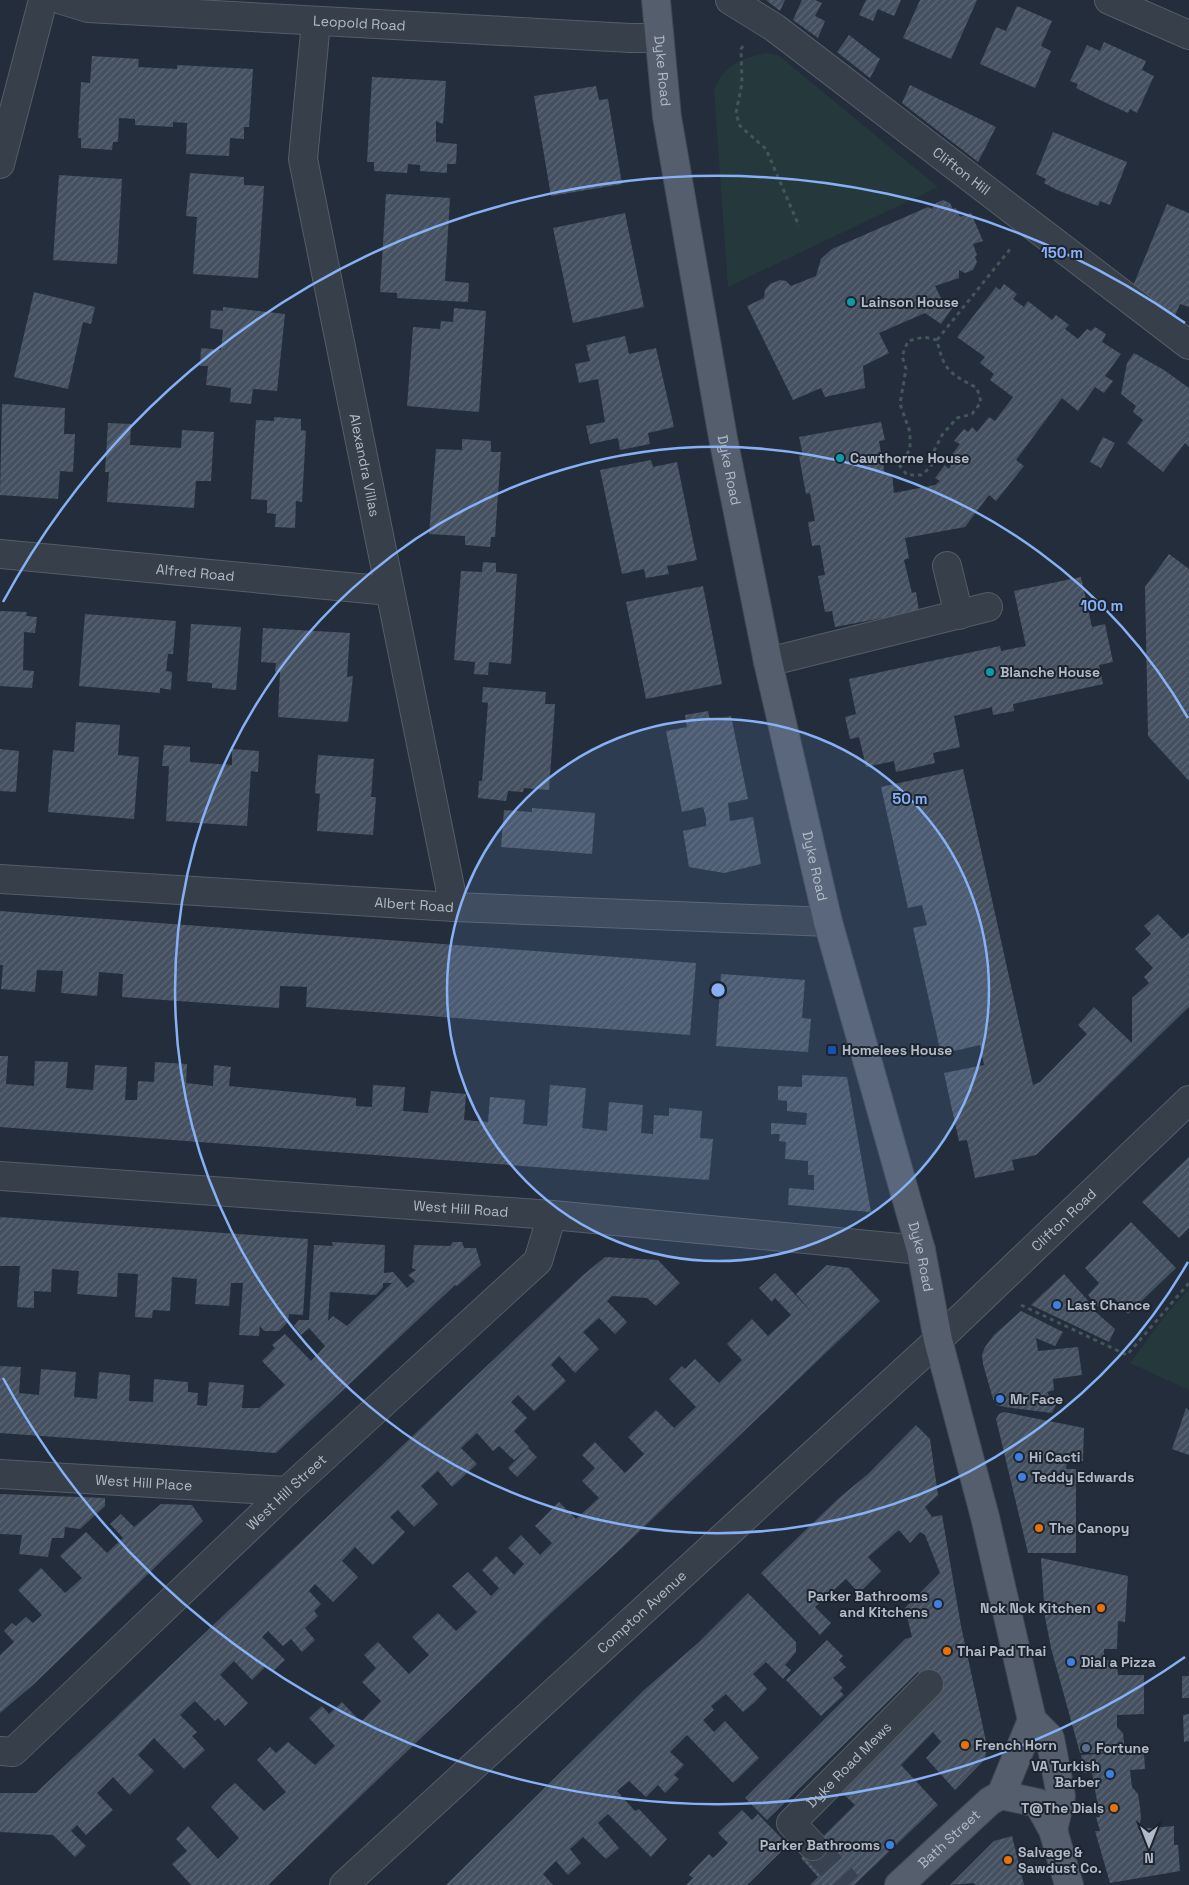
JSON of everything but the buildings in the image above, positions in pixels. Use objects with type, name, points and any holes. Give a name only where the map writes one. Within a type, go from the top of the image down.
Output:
[{"type":"main road","name":"Dyke Road","points":[[656,0],[658,38],[667,117],[723,438],[768,662],[828,922],[921,1250],[938,1340],[985,1516],[1032,1720]]},
{"type":"main road","points":[[1053,1830],[1062,1796],[1050,1738],[1032,1720],[1001,1795],[1038,1803],[1053,1830],[1069,1885]]},
{"type":"main road","name":"Bath Street","points":[[899,1885],[990,1801],[1001,1795]]},
{"type":"street","points":[[0,164],[43,0]]},
{"type":"street","name":"Leopold Road","points":[[62,0],[88,8],[316,22],[658,38]]},
{"type":"street","name":"Clifton Hill","points":[[730,0],[762,20],[1189,345]]},
{"type":"street","points":[[1109,0],[1189,35]]},
{"type":"street","name":"Alexandra Villas","points":[[316,22],[303,159],[454,907]]},
{"type":"street","name":"Alfred Road","points":[[0,554],[390,591]]},
{"type":"street","points":[[947,566],[959,615]]},
{"type":"street","points":[[768,662],[988,608]]},
{"type":"street","name":"Albert Road","points":[[0,878],[454,907],[828,922]]},
{"type":"street","name":"Clifton Road","points":[[938,1340],[1189,1100]]},
{"type":"street","name":"West Hill Road","points":[[0,1176],[552,1215],[921,1250]]},
{"type":"street","name":"West Hill Street","points":[[0,1751],[13,1752],[287,1491],[538,1261],[552,1215]]},
{"type":"street","name":"Compton Avenue","points":[[344,1885],[938,1340]]},
{"type":"street","name":"West Hill Place","points":[[0,1474],[287,1491]]},
{"type":"street","name":"Dyke Road Mews","points":[[813,1846],[791,1823],[930,1684]]},
{"type":"path","points":[[762,20],[740,49],[742,83],[736,113],[740,126],[766,149],[799,226]]},
{"type":"path","points":[[937,340],[1030,224]]},
{"type":"path","points":[[924,337],[937,340],[942,364],[959,378],[977,388],[981,402],[972,414],[957,418],[942,435],[933,453],[931,467],[921,475],[907,475],[900,466],[910,449],[910,432],[900,404],[906,369],[902,356],[908,340],[924,337]]},
{"type":"path","points":[[994,1286],[1006,1298],[1127,1355],[1189,1283]]},
{"type":"green space","points":[[766,53],[778,55],[938,187],[728,287],[714,90],[728,68],[741,60]]},
{"type":"green space","points":[[1189,1289],[1189,1390],[1130,1363],[1168,1312]]},
{"type":"tunnel","points":[[813,1846],[848,1885]]},
{"type":"place","name":"Lainson House","points":[[851,302]]},
{"type":"place","name":"Cawthorne House","points":[[840,458]]},
{"type":"place","name":"Blanche House","points":[[990,672]]},
{"type":"place","name":"Homelees House","points":[[832,1050]]},
{"type":"place","name":"Last Chance","points":[[1057,1305]]},
{"type":"place","name":"Mr Face","points":[[1000,1399]]},
{"type":"place","name":"Hi Cacti","points":[[1019,1457]]},
{"type":"place","name":"Teddy Edwards","points":[[1022,1477]]},
{"type":"place","name":"The Canopy","points":[[1039,1528]]},
{"type":"place","name":"Parker Bathrooms and Kitchens","points":[[938,1604]]},
{"type":"place","name":"Nok Nok Kitchen","points":[[1101,1608]]},
{"type":"place","name":"Thai Pad Thai","points":[[947,1651]]},
{"type":"place","name":"Dial a Pizza","points":[[1071,1662]]},
{"type":"place","name":"French Horn","points":[[965,1745]]},
{"type":"place","name":"Fortune","points":[[1086,1748]]},
{"type":"place","name":"VA Turkish Barber","points":[[1110,1774]]},
{"type":"place","name":"T@The Dials","points":[[1114,1808]]},
{"type":"place","name":"Parker Bathrooms","points":[[890,1845]]},
{"type":"place","name":"Salvage & Sawdust Co.","points":[[1008,1860]]}]
